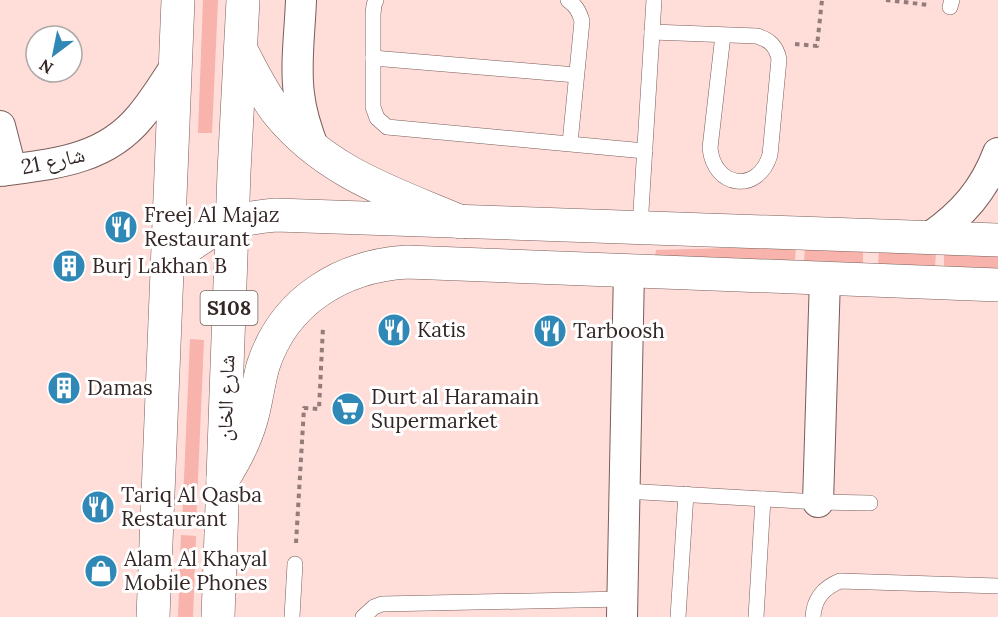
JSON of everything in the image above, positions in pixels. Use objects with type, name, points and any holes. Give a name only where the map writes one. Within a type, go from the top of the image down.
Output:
[{"type":"street","points":[[153,617],[178,0]]},
{"type":"street","name":"شارع الخان","points":[[218,617],[232,222],[243,0]]},
{"type":"street","points":[[301,0],[299,94],[304,122],[314,149]]},
{"type":"street","points":[[241,50],[277,112],[314,149],[343,170],[461,222]]},
{"type":"street","name":"شارع 21","points":[[5,170],[74,159],[110,144],[139,119],[175,67]]},
{"type":"street","points":[[0,126],[5,170]]},
{"type":"street","points":[[930,237],[960,214],[996,167]]},
{"type":"street","points":[[167,266],[190,244],[217,228],[232,222],[261,216],[998,240]]},
{"type":"street","points":[[223,479],[235,461],[250,423],[263,366],[284,326],[302,304],[333,281],[350,273],[387,263],[998,285]]},
{"type":"street","points":[[622,608],[628,270]]},
{"type":"street","points":[[818,502],[825,278]]},
{"type":"lane","points":[[376,0],[373,14],[373,107],[377,118],[387,127],[645,151]]},
{"type":"lane","points":[[568,0],[574,4],[582,21],[570,143]]},
{"type":"lane","points":[[640,227],[654,0]]},
{"type":"lane","points":[[652,33],[723,35],[757,36],[770,41],[777,51],[779,59],[771,155],[767,166],[759,175],[749,180],[738,181],[726,177],[717,170],[712,160],[710,148],[723,35]]},
{"type":"lane","points":[[373,58],[576,75]]},
{"type":"lane","points":[[625,491],[870,503]]},
{"type":"lane","points":[[678,617],[686,494]]},
{"type":"lane","points":[[756,617],[763,499]]},
{"type":"lane","points":[[292,617],[295,564]]},
{"type":"lane","points":[[813,617],[817,599],[823,591],[840,581],[998,586]]},
{"type":"lane","points":[[363,617],[374,607],[382,604],[622,608]]},
{"type":"path","points":[[770,41],[817,46],[822,0]]},
{"type":"path","points":[[886,0],[951,4]]},
{"type":"path","points":[[295,564],[304,408],[319,409],[323,326],[302,304]]},
{"type":"shaded area","points":[[203,0],[218,0],[212,133],[198,133]]},
{"type":"shaded area","points":[[796,246],[795,261],[655,256],[656,250]]},
{"type":"shaded area","points":[[805,247],[863,249],[863,264],[804,262]]},
{"type":"shaded area","points":[[879,249],[936,252],[935,267],[878,265]]},
{"type":"shaded area","points":[[944,252],[998,254],[998,269],[944,267]]},
{"type":"shaded area","points":[[190,339],[204,340],[196,525],[182,525]]},
{"type":"shaded area","points":[[181,535],[196,536],[193,617],[178,617]]},
{"type":"place","name":"Freej Al Majaz Restaurant","points":[[121,227]]},
{"type":"place","name":"Burj Lakhan B","points":[[69,266]]},
{"type":"place","name":"Katis","points":[[394,330]]},
{"type":"place","name":"Tarboosh","points":[[550,331]]},
{"type":"place","name":"Damas","points":[[64,388]]},
{"type":"place","name":"Durt al Haramain Supermarket","points":[[348,409]]},
{"type":"place","name":"Tariq Al Qasba Restaurant","points":[[98,507]]},
{"type":"place","name":"Alam Al Khayal Mobile Phones","points":[[101,571]]}]
